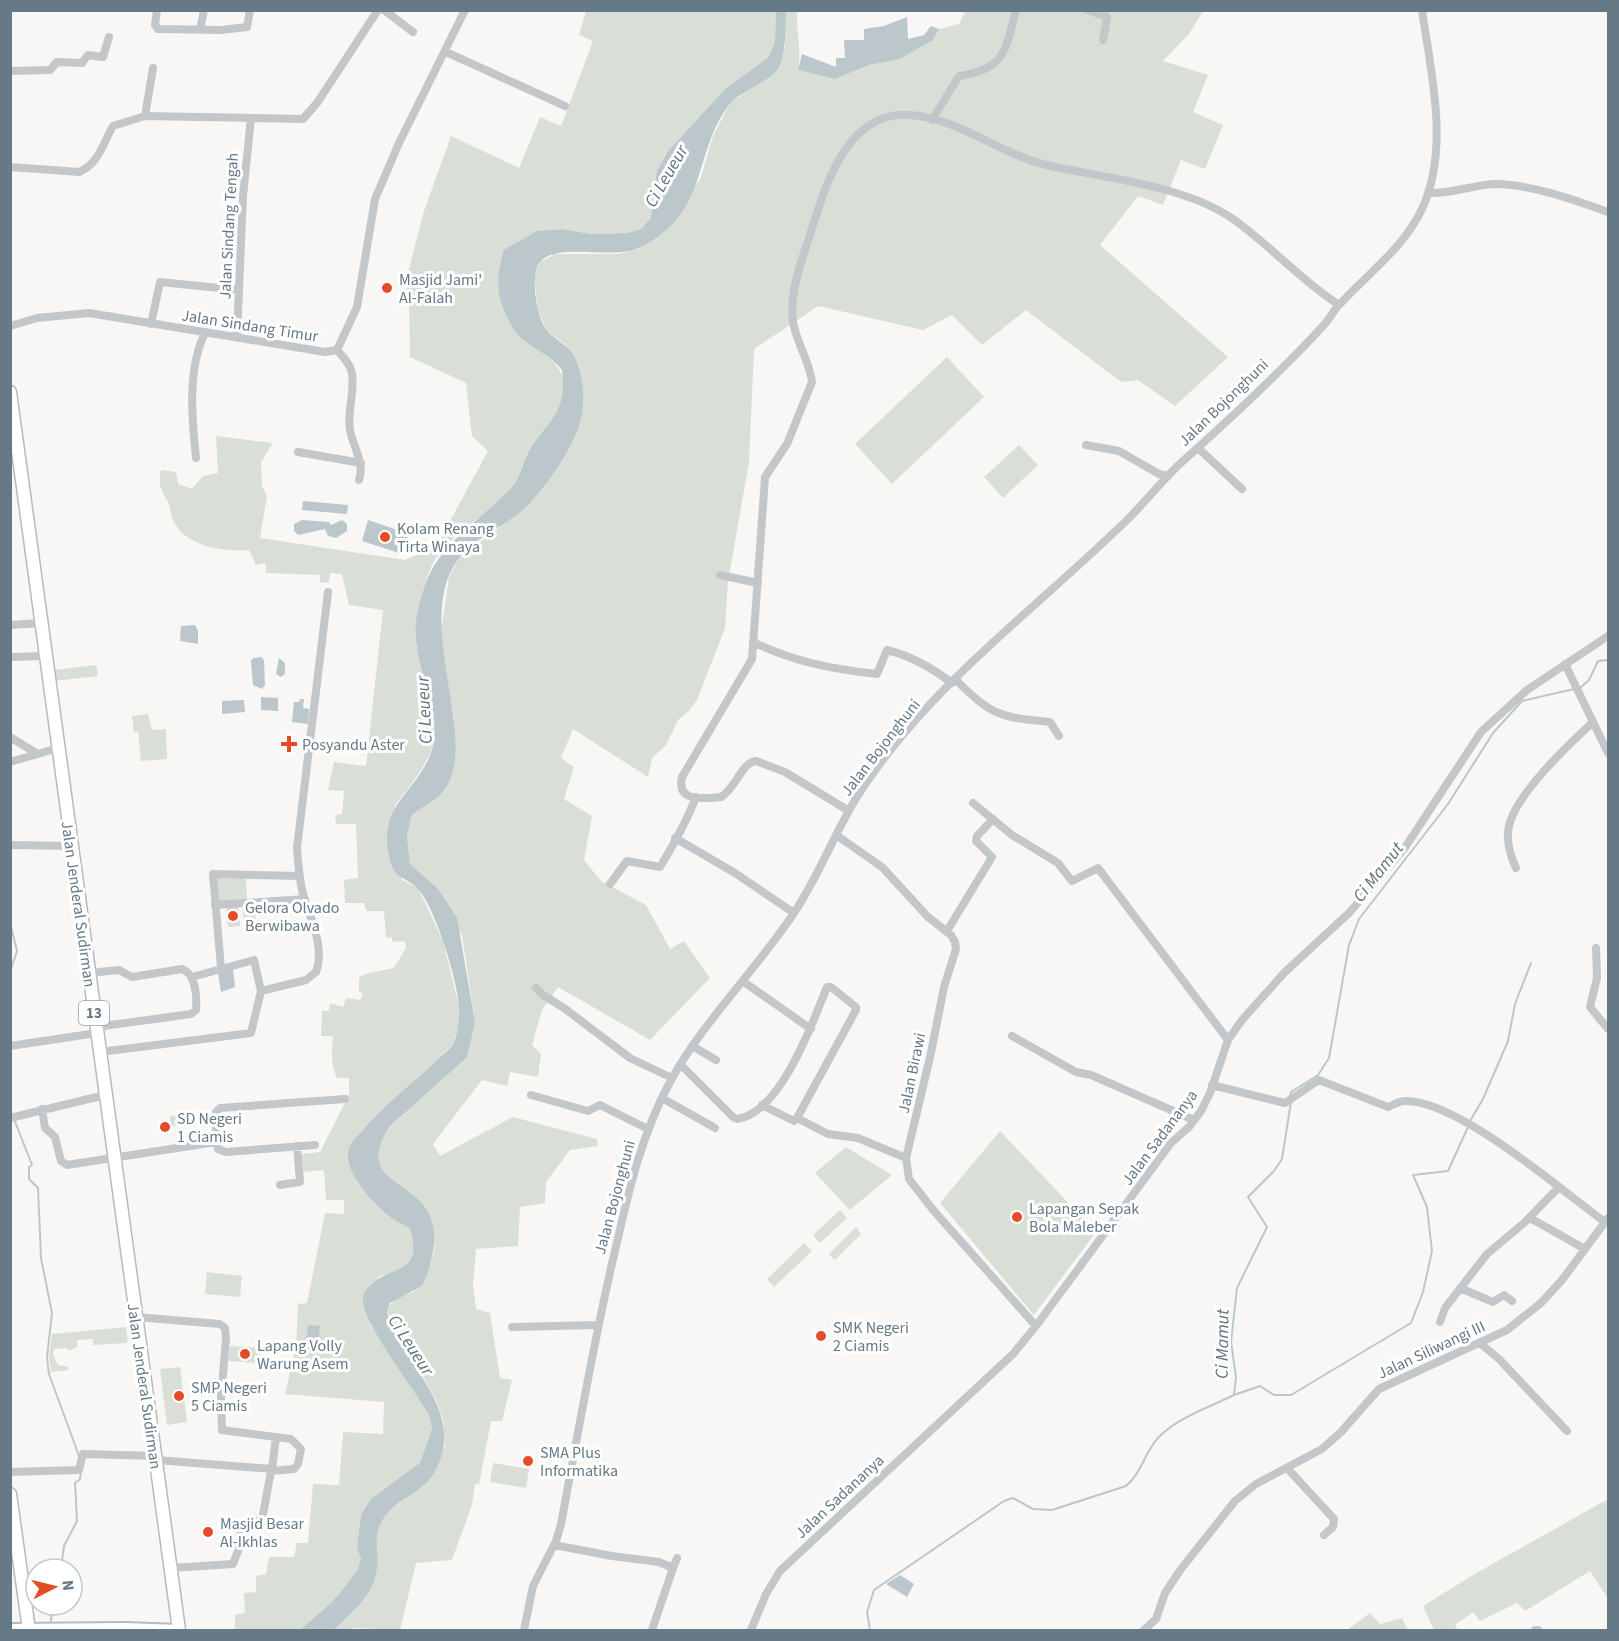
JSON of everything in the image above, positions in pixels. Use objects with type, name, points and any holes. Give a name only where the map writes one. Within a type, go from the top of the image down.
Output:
[{"type":"highway","name":"Jalan Jenderal Sudirman","points":[[11,395],[13,443],[58,748],[179,1630]]},
{"type":"highway","points":[[10,1494],[13,1542],[29,1630]]},
{"type":"main road","points":[[10,1629],[179,1630]]},
{"type":"street","points":[[157,10],[155,25],[158,29],[200,30],[247,27],[250,10]]},
{"type":"street","points":[[200,30],[204,10]]},
{"type":"street","points":[[10,167],[79,172],[96,160],[113,126],[145,116],[303,119],[317,103],[378,10]]},
{"type":"street","points":[[384,10],[413,32]]},
{"type":"street","name":"Jalan Sindang Timur","points":[[10,326],[37,318],[80,313],[325,351],[337,350],[357,307],[375,200],[399,142],[465,10]]},
{"type":"street","points":[[932,120],[959,76],[982,72],[999,59],[1016,10]]},
{"type":"street","points":[[1088,10],[1107,17],[1103,40]]},
{"type":"street","name":"Jalan Bojonghuni","points":[[524,1630],[533,1586],[554,1545],[581,1427],[598,1324],[626,1197],[648,1129],[672,1078],[794,913],[810,888],[849,811],[901,739],[954,681],[1128,519],[1168,476],[1324,325],[1339,304],[1400,244],[1413,226],[1428,193],[1436,165],[1436,133],[1422,10]]},
{"type":"street","points":[[10,71],[50,70],[57,62],[82,63],[88,55],[103,57],[109,37]]},
{"type":"street","points":[[446,52],[565,106]]},
{"type":"street","points":[[145,116],[153,68]]},
{"type":"street","points":[[849,811],[784,772],[756,761],[745,766],[737,782],[721,797],[688,796],[680,790],[682,777],[752,659],[765,477],[787,444],[811,388],[811,376],[795,335],[793,305],[797,276],[826,182],[837,158],[874,123],[902,114],[932,120],[1045,164],[1194,198],[1233,219],[1307,282],[1339,304]]},
{"type":"street","name":"Jalan Sindang Tengah","points":[[237,336],[243,196],[251,118]]},
{"type":"street","points":[[1428,193],[1446,194],[1495,184],[1512,186],[1608,212]]},
{"type":"street","points":[[151,324],[160,282],[239,290]]},
{"type":"street","points":[[196,458],[193,429],[195,377],[205,333]]},
{"type":"street","points":[[337,350],[351,369],[350,428],[361,463],[359,480]]},
{"type":"street","points":[[1086,445],[1119,451],[1158,474],[1168,476]]},
{"type":"street","points":[[1198,448],[1242,489]]},
{"type":"street","points":[[298,452],[361,463]]},
{"type":"street","points":[[720,575],[758,583]]},
{"type":"street","points":[[261,991],[306,980],[316,972],[318,956],[313,921],[304,899],[297,848],[328,592]]},
{"type":"street","points":[[10,625],[40,623]]},
{"type":"street","name":"Jalan Sadananya","points":[[751,1630],[766,1594],[780,1571],[1013,1354],[1036,1326],[1171,1143],[1194,1120],[1212,1085],[1228,1040],[1242,1020],[1284,972],[1349,913],[1404,849],[1481,732],[1527,690],[1608,636]]},
{"type":"street","points":[[753,642],[805,663],[830,669],[877,674],[887,650],[921,663],[954,681],[979,703],[996,714],[1012,719],[1050,722],[1059,736]]},
{"type":"street","points":[[10,657],[45,656]]},
{"type":"street","points":[[1565,664],[1608,753]]},
{"type":"street","points":[[1516,868],[1508,842],[1510,820],[1546,764],[1592,723]]},
{"type":"street","points":[[10,737],[36,753]]},
{"type":"street","points":[[10,762],[58,748]]},
{"type":"street","points":[[610,884],[627,861],[660,867],[675,838],[684,829],[696,797]]},
{"type":"street","points":[[973,803],[1058,863],[1072,881],[1098,868],[1228,1040]]},
{"type":"street","points":[[836,835],[882,867],[928,917],[947,931],[992,857],[976,841],[977,836],[993,819]]},
{"type":"street","points":[[675,838],[735,873],[794,913]]},
{"type":"street","points":[[10,845],[71,846]]},
{"type":"street","points":[[221,968],[213,874],[300,876]]},
{"type":"street","points":[[215,905],[304,899]]},
{"type":"street","name":"Jalan Birawi","points":[[906,1158],[932,1053],[944,987],[956,949],[956,942],[947,931]]},
{"type":"street","points":[[1596,948],[1597,972],[1590,1006],[1608,1029]]},
{"type":"street","points":[[99,1052],[251,1033],[261,991],[254,960],[192,977]]},
{"type":"street","points":[[10,1046],[194,1013],[196,1006],[192,977],[188,971],[182,969],[132,977],[119,970],[89,973]]},
{"type":"street","points":[[744,982],[811,1029]]},
{"type":"street","points":[[681,1065],[737,1119],[762,1105],[789,1071],[811,1029],[827,987],[831,987],[856,1007],[797,1118],[794,1121],[762,1105]]},
{"type":"street","points":[[537,988],[543,995],[630,1058],[672,1078]]},
{"type":"street","points":[[1011,1036],[1076,1072],[1092,1075],[1194,1120]]},
{"type":"street","points":[[694,1047],[716,1060]]},
{"type":"street","points":[[1212,1085],[1291,1101],[1317,1080],[1386,1106],[1405,1101],[1423,1104],[1470,1123],[1558,1188],[1607,1220]]},
{"type":"street","points":[[10,1118],[105,1095]]},
{"type":"street","points":[[531,1095],[588,1110],[600,1105],[648,1129]]},
{"type":"street","points":[[662,1098],[715,1128]]},
{"type":"street","points":[[315,1145],[226,1152],[218,1149],[216,1142],[216,1112],[220,1108],[345,1099]]},
{"type":"street","points":[[42,1109],[45,1128],[55,1137],[64,1165],[216,1142]]},
{"type":"street","points":[[797,1118],[828,1134],[858,1138],[906,1158],[909,1179],[934,1211],[1036,1326]]},
{"type":"street","points":[[280,1185],[300,1182],[297,1146]]},
{"type":"street","points":[[1440,1322],[1443,1312],[1487,1254],[1530,1218],[1558,1188]]},
{"type":"street","points":[[1530,1218],[1585,1250]]},
{"type":"street","name":"Jalan Siliwangi III","points":[[1144,1630],[1156,1619],[1165,1593],[1181,1569],[1234,1501],[1256,1484],[1322,1449],[1341,1432],[1379,1389],[1508,1330],[1541,1303],[1607,1220]]},
{"type":"street","points":[[1460,1288],[1493,1302],[1504,1295],[1512,1301]]},
{"type":"street","points":[[10,1472],[79,1470],[83,1454],[294,1469],[301,1453],[295,1441],[222,1430],[221,1398],[225,1328],[220,1324],[136,1317]]},
{"type":"street","points":[[512,1327],[598,1324]]},
{"type":"street","points":[[1480,1343],[1500,1359],[1567,1431]]},
{"type":"street","points":[[171,1568],[233,1564],[240,1546],[241,1524],[262,1520],[276,1437]]},
{"type":"street","points":[[1287,1468],[1334,1519],[1333,1527],[1324,1535]]},
{"type":"street","points":[[554,1545],[612,1557],[659,1562],[673,1568]]},
{"type":"street","points":[[652,1630],[677,1558]]},
{"type":"shaded area","points":[[586,11],[776,11],[775,43],[769,58],[725,89],[669,150],[654,191],[655,206],[651,218],[641,229],[627,233],[591,234],[562,229],[537,231],[520,338],[546,355],[556,365],[565,386],[564,398],[549,428],[530,448],[513,485],[494,505],[451,540],[430,569],[420,602],[416,645],[433,710],[435,736],[425,764],[395,805],[402,880],[418,888],[443,941],[459,1006],[458,1028],[453,1044],[350,1145],[351,1169],[377,1205],[388,1216],[410,1229],[414,1250],[412,1257],[404,1267],[378,1277],[370,1324],[413,1386],[429,1415],[432,1429],[420,1464],[371,1499],[357,1548],[361,1559],[357,1571],[333,1601],[300,1630],[239,1630],[235,1629],[235,1615],[245,1613],[244,1593],[256,1592],[256,1576],[266,1574],[269,1557],[294,1557],[297,1543],[308,1543],[313,1484],[339,1485],[343,1432],[383,1434],[384,1402],[285,1394],[296,1347],[298,1304],[307,1303],[325,1213],[344,1214],[344,1200],[326,1200],[324,1170],[303,1172],[302,1154],[320,1152],[349,1095],[349,1078],[337,1078],[334,1068],[333,1038],[321,1036],[322,1011],[329,1011],[330,1003],[343,1007],[346,998],[360,1000],[363,994],[359,991],[359,978],[365,974],[394,968],[406,948],[405,941],[393,942],[391,937],[386,938],[384,911],[366,911],[364,903],[345,903],[344,880],[358,878],[356,824],[336,824],[335,815],[342,814],[344,791],[328,790],[334,762],[366,766],[383,610],[349,605],[342,574],[330,573],[329,582],[320,583],[320,575],[266,573],[266,563],[256,565],[249,550],[218,549],[188,537],[173,519],[160,486],[161,470],[176,472],[178,484],[192,489],[203,476],[218,473],[216,436],[273,443],[261,462],[262,486],[267,496],[260,538],[405,560],[436,547],[488,451],[472,436],[466,383],[410,357],[406,281],[424,211],[451,136],[519,168],[540,117],[561,126],[593,41],[579,35]]},
{"type":"shaded area","points":[[786,11],[797,11],[798,70],[835,79],[869,65],[900,59],[933,40],[939,29],[959,24],[965,11],[1203,11],[1189,34],[1163,61],[1208,75],[1193,112],[1223,125],[1205,169],[1181,160],[1163,205],[1138,196],[1100,245],[1228,357],[1175,406],[1138,380],[1121,382],[1026,310],[982,345],[952,315],[923,330],[818,306],[754,349],[749,462],[728,582],[725,628],[697,700],[678,720],[666,745],[652,758],[648,777],[573,729],[561,758],[574,767],[564,799],[592,816],[584,860],[601,881],[646,905],[670,949],[684,941],[710,978],[650,1040],[558,987],[542,1010],[532,1045],[541,1054],[538,1077],[510,1072],[507,1086],[482,1080],[433,1144],[440,1156],[513,1117],[597,1139],[598,1146],[570,1150],[546,1182],[545,1203],[520,1207],[518,1246],[476,1249],[473,1285],[476,1309],[490,1313],[500,1378],[512,1380],[502,1421],[491,1421],[479,1484],[475,1484],[472,1505],[452,1560],[416,1563],[400,1630],[353,1628],[334,1630],[355,1610],[377,1553],[376,1538],[380,1523],[389,1511],[417,1490],[445,1446],[443,1419],[436,1400],[387,1311],[398,1298],[414,1292],[429,1266],[434,1250],[432,1224],[420,1203],[396,1185],[383,1171],[379,1163],[378,1152],[386,1131],[403,1115],[475,1022],[462,935],[421,874],[410,864],[407,835],[410,816],[440,794],[450,776],[455,755],[454,718],[440,639],[449,577],[458,559],[522,510],[575,435],[567,346],[546,330],[538,310],[534,275],[540,262],[555,254],[618,254],[638,249],[700,180],[713,136],[730,103],[777,70],[785,48]]},
{"type":"shaded area","points":[[947,357],[984,397],[892,484],[855,444]]},
{"type":"shaded area","points":[[1019,445],[1038,465],[1003,498],[984,477]]},
{"type":"shaded area","points":[[96,665],[98,676],[55,681],[54,670]]},
{"type":"shaded area","points":[[148,714],[152,730],[166,729],[167,759],[141,761],[138,732],[134,732],[132,716]]},
{"type":"shaded area","points":[[246,876],[247,900],[219,902],[217,877]]},
{"type":"shaded area","points":[[254,903],[256,925],[244,926],[242,904]]},
{"type":"shaded area","name":"Gelora Olvado Berwibawa","points":[[238,904],[240,926],[228,927],[226,905]]},
{"type":"shaded area","points":[[193,1113],[195,1123],[171,1126],[170,1116]]},
{"type":"shaded area","name":"Lapangan Sepak Bola Maleber","points":[[1000,1131],[1096,1232],[1034,1315],[940,1203]]},
{"type":"shaded area","points":[[846,1147],[892,1175],[850,1210],[815,1173]]},
{"type":"shaded area","points":[[840,1210],[847,1218],[820,1243],[813,1235]]},
{"type":"shaded area","points":[[856,1227],[861,1234],[835,1260],[829,1254]]},
{"type":"shaded area","points":[[804,1243],[812,1251],[774,1287],[767,1279]]},
{"type":"shaded area","points":[[207,1272],[242,1276],[240,1297],[205,1294]]},
{"type":"shaded area","points":[[126,1327],[128,1343],[93,1345],[93,1339],[77,1340],[77,1347],[68,1351],[67,1348],[54,1349],[53,1355],[58,1365],[68,1367],[69,1370],[51,1372],[49,1356],[52,1334]]},
{"type":"shaded area","name":"Lapang Volly Warung Asem","points":[[230,1346],[260,1348],[260,1363],[228,1361]]},
{"type":"shaded area","points":[[180,1367],[187,1422],[167,1425],[160,1369]]},
{"type":"shaded area","points":[[493,1463],[529,1469],[526,1488],[490,1482]]},
{"type":"shaded area","points":[[1608,1499],[1608,1599],[1590,1571],[1525,1611],[1517,1603],[1480,1621],[1473,1612],[1455,1625],[1458,1630],[1434,1630],[1423,1606],[1473,1575]]},
{"type":"shaded area","points":[[1370,1613],[1380,1624],[1402,1618],[1408,1630],[1347,1630]]},
{"type":"water","name":"Ci Leueur","points":[[776,11],[786,11],[784,46],[779,67],[770,77],[740,95],[729,105],[717,124],[697,181],[679,217],[663,233],[641,247],[616,252],[560,253],[549,256],[540,262],[537,268],[535,287],[541,318],[548,332],[568,348],[577,362],[582,384],[582,413],[574,438],[559,465],[541,490],[523,510],[463,553],[445,588],[441,618],[456,748],[452,774],[440,795],[411,816],[407,836],[410,864],[438,889],[457,918],[475,1022],[467,1057],[389,1127],[378,1157],[381,1168],[388,1176],[418,1199],[427,1210],[434,1228],[432,1258],[422,1286],[390,1303],[387,1312],[395,1332],[430,1390],[439,1410],[444,1430],[443,1451],[429,1480],[392,1508],[381,1523],[377,1534],[377,1568],[367,1595],[334,1630],[300,1630],[333,1601],[357,1571],[361,1559],[357,1548],[361,1515],[371,1499],[420,1463],[432,1429],[429,1415],[373,1328],[363,1303],[363,1296],[367,1289],[387,1274],[409,1262],[413,1255],[410,1229],[388,1215],[372,1200],[359,1184],[348,1157],[350,1146],[355,1138],[450,1048],[457,1031],[458,997],[451,965],[438,928],[425,898],[418,889],[394,870],[389,856],[387,838],[389,822],[395,809],[420,774],[433,746],[434,719],[418,654],[416,635],[418,609],[429,574],[460,535],[499,501],[514,484],[531,447],[556,413],[562,395],[562,370],[548,356],[519,336],[502,306],[498,279],[504,250],[537,231],[562,229],[591,234],[627,233],[641,229],[651,218],[657,171],[669,150],[725,89],[769,57],[775,42]]},
{"type":"water","points":[[907,17],[908,39],[924,35],[931,26],[939,29],[933,40],[900,59],[869,65],[835,79],[798,70],[802,54],[836,67],[836,58],[845,58],[844,40],[864,40],[864,29],[884,26]]},
{"type":"water","points":[[303,501],[348,505],[347,514],[302,510]]},
{"type":"water","name":"Kolam Renang Tirta Winaya","points":[[302,520],[329,522],[331,525],[342,520],[347,524],[347,531],[336,538],[328,536],[325,529],[298,535],[294,531],[294,524]]},
{"type":"water","name":"Kolam Renang Tirta Winaya","points":[[368,520],[409,534],[402,554],[362,541]]},
{"type":"water","points":[[195,625],[198,631],[198,644],[180,641],[181,626]]},
{"type":"water","points":[[261,657],[264,660],[265,685],[262,689],[253,685],[251,661],[253,658]]},
{"type":"water","points":[[279,658],[285,663],[285,674],[281,677],[276,674]]},
{"type":"water","points":[[261,697],[278,698],[278,711],[261,710]]},
{"type":"water","points":[[300,699],[304,699],[303,708],[309,709],[308,724],[292,722],[294,702],[299,702]]},
{"type":"water","points":[[244,700],[245,712],[222,714],[222,701]]},
{"type":"water","points":[[233,968],[235,987],[221,992],[218,973]]},
{"type":"water","points":[[308,1325],[320,1326],[318,1346],[306,1344]]},
{"type":"water","points":[[900,1575],[914,1584],[907,1597],[886,1584]]},
{"type":"waterway","name":"Ci Mamut","points":[[1580,688],[1589,680],[1598,661],[1608,660]]},
{"type":"waterway","name":"Ci Mamut","points":[[1290,1097],[1291,1092],[1318,1075],[1329,1058],[1349,945],[1359,919],[1448,804],[1493,733],[1522,701],[1574,689]]},
{"type":"waterway","points":[[10,923],[17,951],[10,972]]},
{"type":"waterway","points":[[1470,1121],[1483,1099],[1508,1041],[1515,1004],[1531,963]]},
{"type":"waterway","name":"Ci Mamut","points":[[870,1630],[867,1612],[874,1590],[1004,1501],[1013,1498],[1033,1509],[1052,1510],[1126,1486],[1136,1475],[1155,1442],[1168,1429],[1185,1418],[1234,1395],[1236,1377],[1231,1342],[1237,1288],[1267,1227],[1248,1197],[1274,1171],[1282,1159],[1291,1102]]},
{"type":"waterway","points":[[14,1119],[32,1165],[29,1167],[29,1179],[38,1188],[41,1258],[52,1313],[47,1357],[49,1374],[79,1456]]},
{"type":"waterway","points":[[1234,1395],[1260,1386],[1274,1395],[1291,1395],[1411,1323],[1423,1292],[1432,1251],[1427,1207],[1413,1175],[1448,1171],[1468,1127]]},
{"type":"waterway","points":[[63,1557],[64,1546],[77,1521],[75,1483],[80,1479],[81,1471]]},
{"type":"waterway","points":[[51,1617],[51,1621]]},
{"type":"place","name":"Masjid Jami' Al-Falah","points":[[387,288]]},
{"type":"place","name":"Kolam Renang Tirta Winaya","points":[[385,537]]},
{"type":"place","name":"Posyandu Aster","points":[[289,744]]},
{"type":"place","name":"Gelora Olvado Berwibawa","points":[[233,916]]},
{"type":"place","name":"SD Negeri 1 Ciamis","points":[[165,1127]]},
{"type":"place","name":"Lapangan Sepak Bola Maleber","points":[[1017,1217]]},
{"type":"place","name":"SMK Negeri 2 Ciamis","points":[[821,1336]]},
{"type":"place","name":"Lapang Volly Warung Asem","points":[[245,1354]]},
{"type":"place","name":"SMP Negeri 5 Ciamis","points":[[179,1396]]},
{"type":"place","name":"SMA Plus Informatika","points":[[528,1461]]},
{"type":"place","name":"Masjid Besar Al-Ikhlas","points":[[208,1532]]}]
